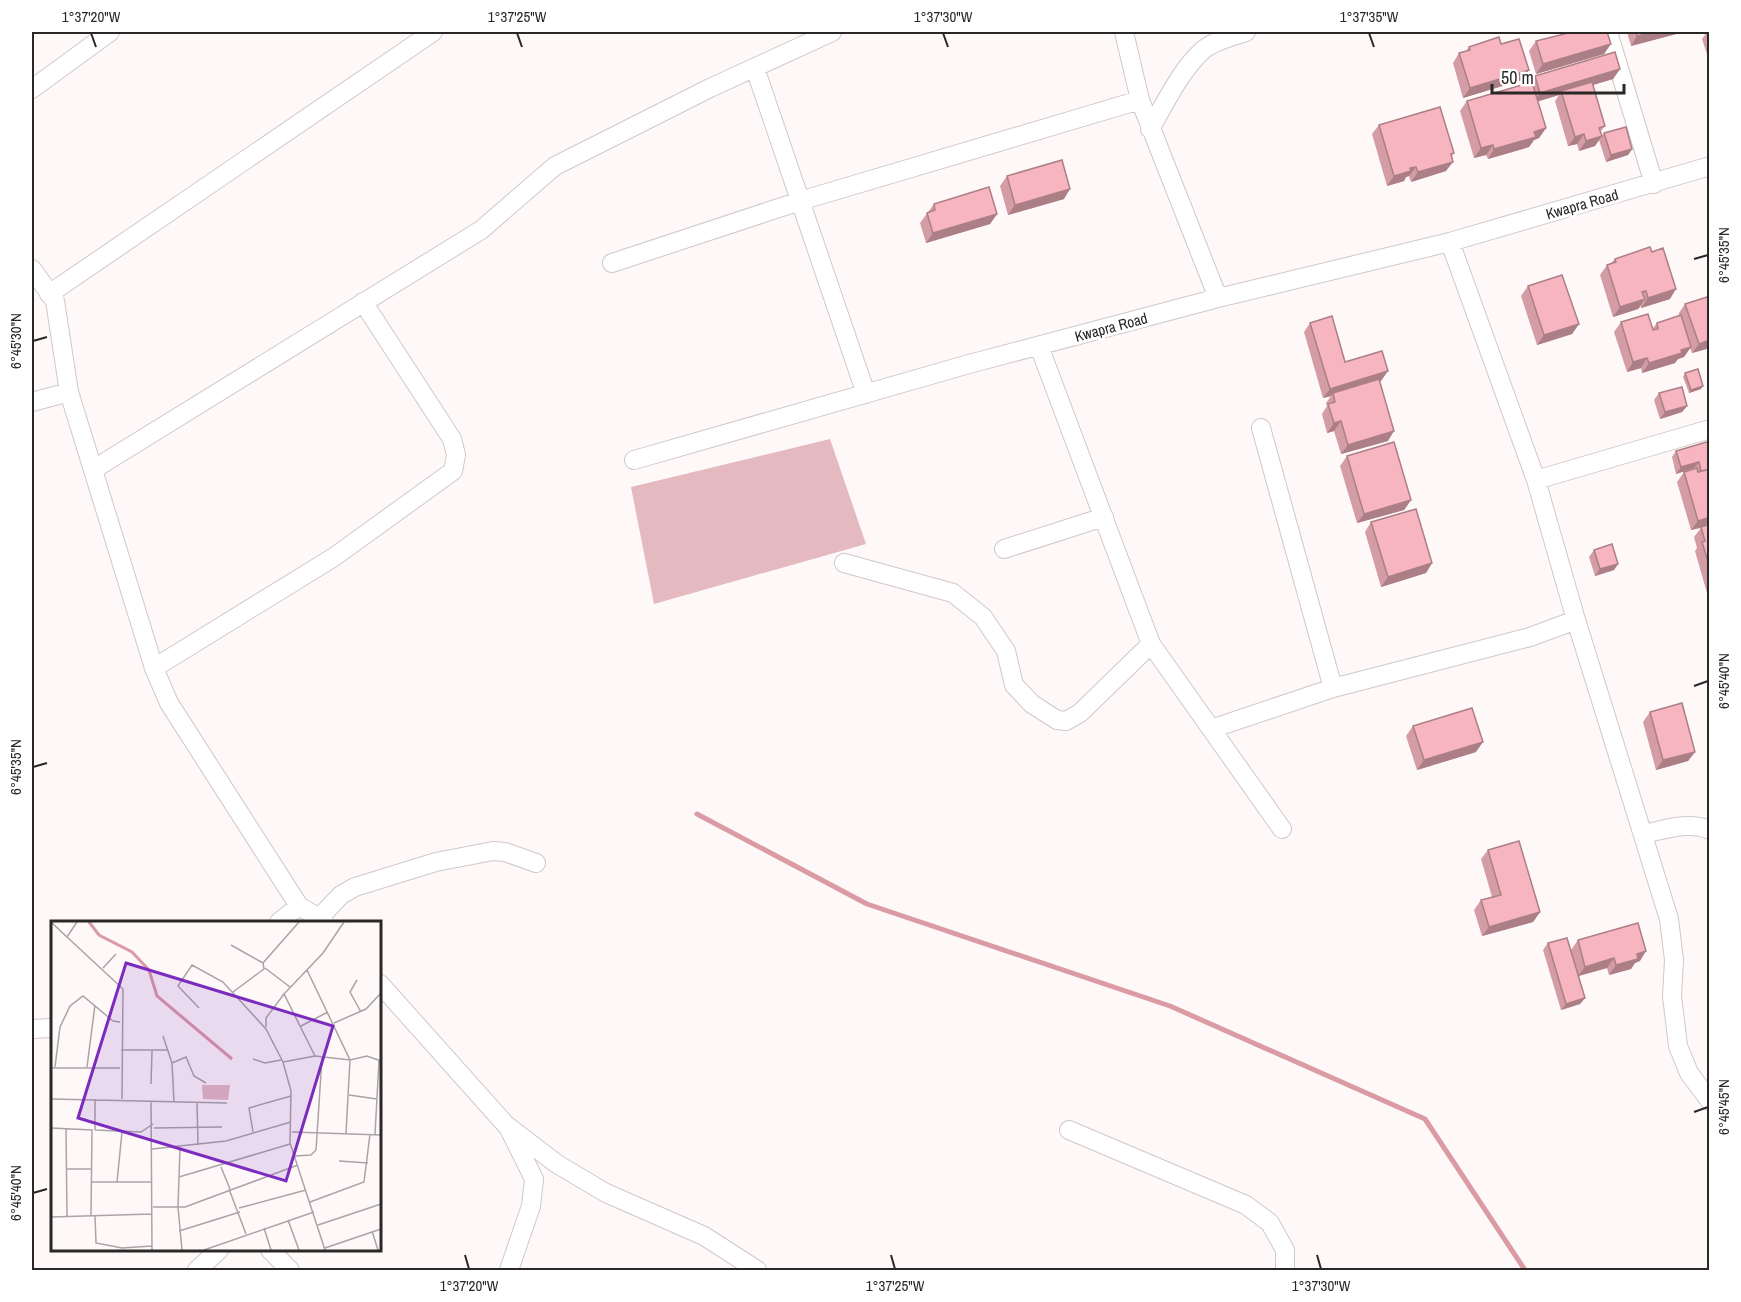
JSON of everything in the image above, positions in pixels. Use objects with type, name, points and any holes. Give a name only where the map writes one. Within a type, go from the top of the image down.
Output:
[{"type":"street","points":[[32,89],[110,32]]},
{"type":"street","points":[[49,294],[433,32]]},
{"type":"street","points":[[94,469],[481,230],[555,166],[710,88],[832,32]]},
{"type":"street","points":[[1124,32],[1140,100],[1150,129],[1218,298]]},
{"type":"street","points":[[1150,129],[1182,74],[1204,49],[1246,32]]},
{"type":"street","points":[[1608,32],[1654,184]]},
{"type":"street","points":[[755,68],[866,394]]},
{"type":"street","points":[[612,263],[800,201],[1140,100]]},
{"type":"street","name":"Kwapra Road","points":[[634,460],[1218,298],[1450,242],[1710,166]]},
{"type":"street","points":[[1450,242],[1536,480],[1576,620],[1669,919],[1674,960],[1671,996],[1677,1046],[1689,1073],[1710,1101]]},
{"type":"street","points":[[32,270],[55,301],[69,392],[154,668],[169,704],[299,906],[321,920],[341,895],[355,887],[436,862],[493,851],[505,852],[536,863]]},
{"type":"street","points":[[154,668],[334,556],[453,471],[456,455],[452,439],[363,302]]},
{"type":"street","points":[[1040,346],[1151,644],[1282,829]]},
{"type":"street","points":[[32,402],[69,392]]},
{"type":"street","points":[[1261,428],[1333,688]]},
{"type":"street","points":[[1536,480],[1710,429]]},
{"type":"street","points":[[1004,549],[1104,517]]},
{"type":"street","points":[[844,563],[953,593],[982,617],[1006,651],[1014,685],[1032,704],[1057,720],[1066,721],[1080,713],[1151,644]]},
{"type":"street","points":[[1211,729],[1333,688],[1530,637],[1576,620]]},
{"type":"street","points":[[1644,834],[1684,825],[1700,826],[1710,830]]},
{"type":"street","points":[[280,921],[299,906]]},
{"type":"street","points":[[381,985],[506,1125],[557,1164],[606,1193],[704,1236],[757,1270]]},
{"type":"street","points":[[32,1029],[51,1028]]},
{"type":"street","points":[[506,1125],[534,1179],[531,1206],[509,1270]]},
{"type":"street","points":[[1069,1130],[1246,1205],[1270,1224],[1285,1250],[1285,1270]]},
{"type":"street","points":[[197,1270],[218,1251]]},
{"type":"street","points":[[271,1251],[290,1270]]},
{"type":"shaded area","points":[[830,439],[866,544],[654,604],[631,487]]},
{"type":"building","points":[[1572,32],[1607,32],[1611,44],[1543,64],[1536,41]]},
{"type":"building","points":[[1636,32],[1655,32],[1637,36]]},
{"type":"building","points":[[1499,37],[1501,44],[1519,39],[1529,70],[1470,88],[1459,53],[1470,50],[1469,47]]},
{"type":"building","points":[[1615,52],[1620,69],[1540,93],[1535,76]]},
{"type":"building","points":[[1532,82],[1546,128],[1534,132],[1536,137],[1494,149],[1493,145],[1481,148],[1467,101]]},
{"type":"building","points":[[1592,82],[1605,126],[1599,128],[1602,136],[1586,141],[1584,134],[1575,137],[1561,91]]},
{"type":"building","points":[[1440,107],[1454,153],[1451,154],[1453,162],[1418,172],[1416,167],[1410,168],[1411,171],[1394,176],[1379,125]]},
{"type":"building","points":[[1626,127],[1632,149],[1611,155],[1604,133]]},
{"type":"building","points":[[1062,160],[1070,189],[1015,205],[1007,176]]},
{"type":"building","points":[[989,187],[997,214],[933,233],[927,213],[935,210],[934,204]]},
{"type":"building","points":[[1650,247],[1652,252],[1663,248],[1676,289],[1648,298],[1646,291],[1642,292],[1645,299],[1620,307],[1607,265],[1616,262],[1615,259]]},
{"type":"building","points":[[1562,275],[1579,324],[1544,335],[1528,286]]},
{"type":"building","points":[[1710,296],[1710,340],[1699,344],[1685,304]]},
{"type":"building","points":[[1648,314],[1653,330],[1658,329],[1657,323],[1681,315],[1691,347],[1681,350],[1682,353],[1649,363],[1647,358],[1633,362],[1621,322]]},
{"type":"building","points":[[1332,316],[1345,362],[1382,351],[1388,371],[1330,389],[1310,323]]},
{"type":"building","points":[[1698,369],[1703,386],[1691,390],[1685,373]]},
{"type":"building","points":[[1379,379],[1394,431],[1348,445],[1341,421],[1334,423],[1328,404],[1335,402],[1333,393]]},
{"type":"building","points":[[1682,387],[1687,406],[1665,412],[1659,393]]},
{"type":"building","points":[[1710,441],[1710,469],[1701,471],[1699,462],[1681,467],[1676,451]]},
{"type":"building","points":[[1394,442],[1411,500],[1364,514],[1347,456]]},
{"type":"building","points":[[1697,468],[1698,472],[1710,469],[1710,517],[1698,521],[1684,472]]},
{"type":"building","points":[[1416,509],[1432,563],[1388,577],[1371,522]]},
{"type":"building","points":[[1710,524],[1710,568],[1702,542],[1705,541],[1701,527]]},
{"type":"building","points":[[1612,544],[1618,564],[1600,569],[1594,550]]},
{"type":"building","points":[[1682,703],[1695,752],[1663,760],[1650,712]]},
{"type":"building","points":[[1472,708],[1483,742],[1424,760],[1413,726]]},
{"type":"building","points":[[1519,841],[1540,912],[1489,927],[1481,900],[1501,895],[1488,850]]},
{"type":"building","points":[[1638,923],[1646,951],[1637,954],[1638,959],[1616,965],[1614,958],[1585,967],[1578,940]]},
{"type":"building","points":[[1567,938],[1585,998],[1566,1004],[1548,943]]},
{"type":"waterway","points":[[697,814],[867,904],[1170,1006],[1425,1119],[1525,1270]]}]
